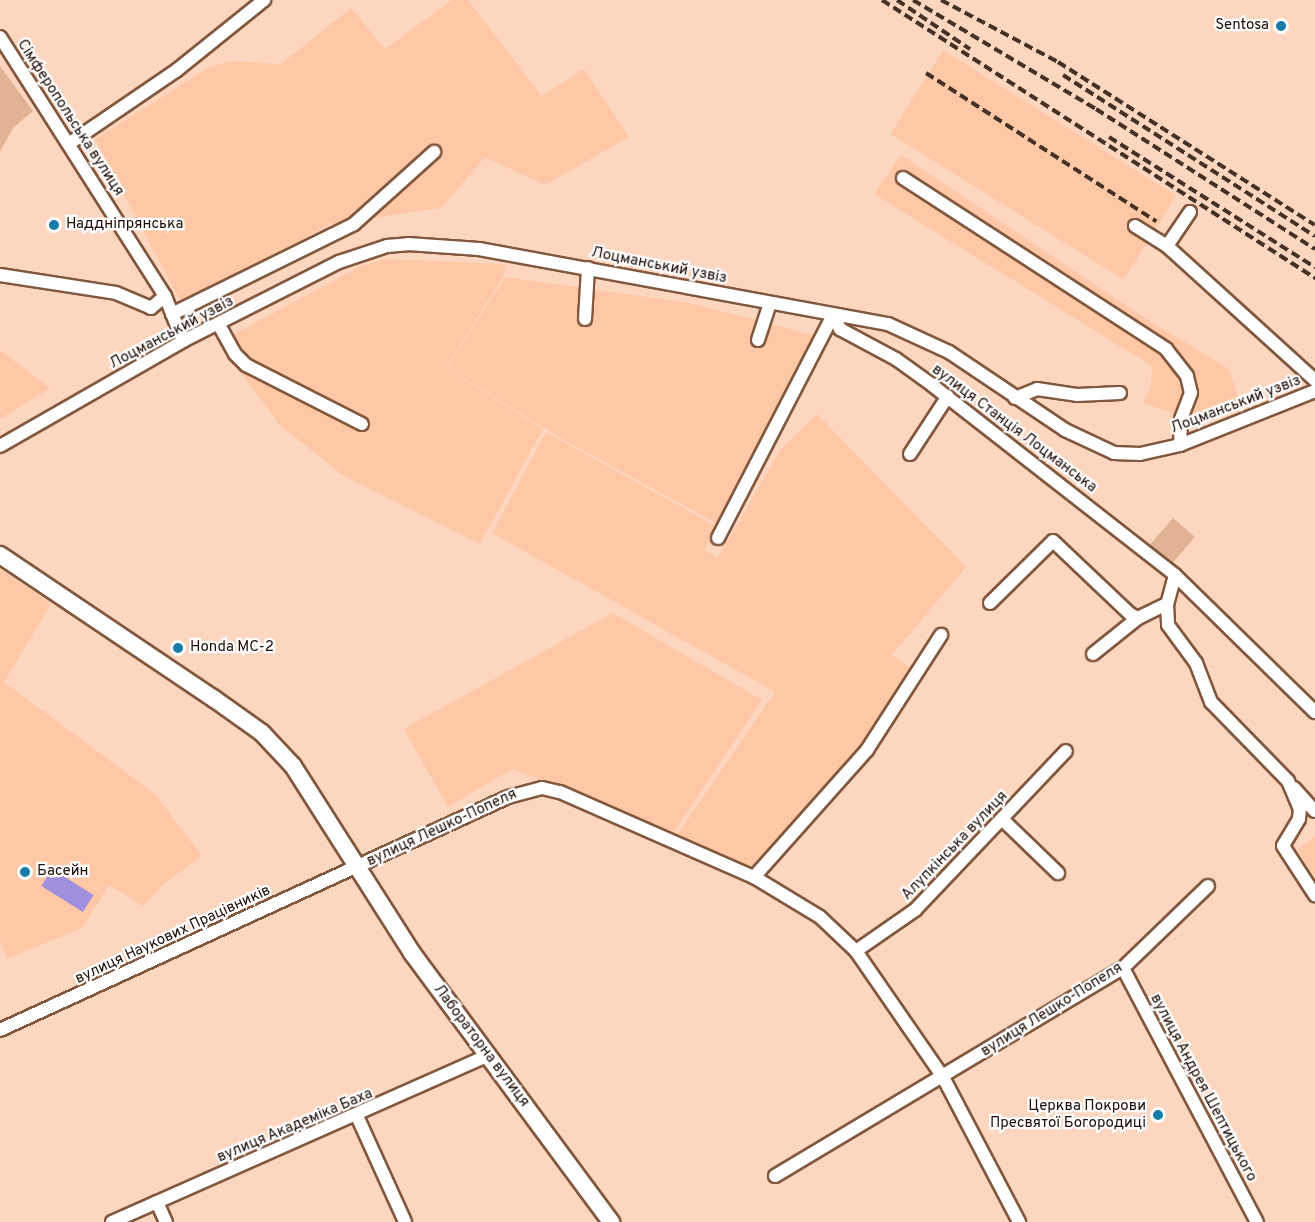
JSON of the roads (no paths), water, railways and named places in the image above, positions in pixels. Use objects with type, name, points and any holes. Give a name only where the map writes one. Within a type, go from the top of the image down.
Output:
[{"type":"main road","name":"вулиця Лешко-Попеля","points":[[0,555],[262,733],[293,766],[358,867]]},
{"type":"main road","name":"Лабораторна вулиця","points":[[358,867],[412,953],[610,1222]]},
{"type":"street","points":[[70,143],[177,70],[256,2]]},
{"type":"street","name":"Сімферопольська вулиця","points":[[0,37],[70,143],[165,296],[183,341]]},
{"type":"street","points":[[172,314],[354,224],[434,152]]},
{"type":"street","points":[[903,178],[1166,348],[1187,376],[1191,393],[1181,419],[1180,445]]},
{"type":"street","points":[[1167,246],[1190,212]]},
{"type":"street","points":[[1135,226],[1167,246],[1315,380]]},
{"type":"street","name":"Лоцманський узвіз","points":[[0,446],[183,341],[219,325],[339,262],[387,246],[433,243],[588,268],[888,324],[949,352],[1015,398],[1086,442],[1114,453],[1140,454],[1180,445],[1315,391]]},
{"type":"street","points":[[585,320],[588,268]]},
{"type":"street","points":[[0,275],[116,293],[151,308],[165,296]]},
{"type":"street","points":[[758,339],[770,303]]},
{"type":"street","points":[[718,538],[833,315]]},
{"type":"street","name":"вулиця Станція Лоцманська","points":[[833,315],[840,329],[896,358],[948,396],[1175,575],[1315,712]]},
{"type":"street","points":[[219,325],[235,354],[246,365],[362,424]]},
{"type":"street","points":[[1015,398],[1037,389],[1077,395],[1120,393]]},
{"type":"street","points":[[910,454],[948,396]]},
{"type":"street","points":[[990,603],[1053,541],[1138,618]]},
{"type":"street","points":[[1175,575],[1167,604],[1168,625],[1196,663],[1211,702],[1315,811]]},
{"type":"street","points":[[1093,654],[1138,618],[1167,604]]},
{"type":"street","points":[[754,877],[867,750],[941,634]]},
{"type":"street","name":"Алупкінська вулиця","points":[[856,951],[915,910],[1066,751]]},
{"type":"street","points":[[1288,781],[1300,808],[1299,819],[1283,846],[1315,895]]},
{"type":"street","name":"вулиця Лешко-Попеля","points":[[358,867],[508,797],[542,788],[560,792],[754,877],[820,917],[856,951],[943,1077],[1019,1222]]},
{"type":"street","points":[[1002,819],[1058,873]]},
{"type":"street","name":"вулиця Наукових Працівників","points":[[0,1030],[358,867]]},
{"type":"street","name":"вулиця Лешко-Попеля","points":[[775,1176],[1123,968],[1208,886]]},
{"type":"street","name":"вулиця Андрея Шептицького","points":[[1123,968],[1257,1222]]},
{"type":"street","name":"вулиця Академіка Баха","points":[[112,1222],[357,1116],[488,1055]]},
{"type":"street","points":[[357,1116],[405,1222]]},
{"type":"street","points":[[157,1202],[166,1222]]},
{"type":"railway","points":[[882,0],[1315,278]]},
{"type":"railway","points":[[897,0],[970,49]]},
{"type":"railway","points":[[913,0],[1096,109],[1315,249]]},
{"type":"railway","points":[[941,0],[1058,62],[1315,225]]},
{"type":"railway","points":[[926,73],[1156,221]]},
{"type":"railway","points":[[1063,75],[1315,236]]},
{"type":"railway","points":[[1109,137],[1315,267]]},
{"type":"place","name":"Sentosa","points":[[1281,26]]},
{"type":"place","name":"Наддніпрянська","points":[[54,225]]},
{"type":"place","name":"Honda МС-2","points":[[178,648]]},
{"type":"place","name":"Басейн","points":[[25,872]]},
{"type":"place","name":"Церква Покрови Пресвятої Богородиці","points":[[1158,1115]]}]
